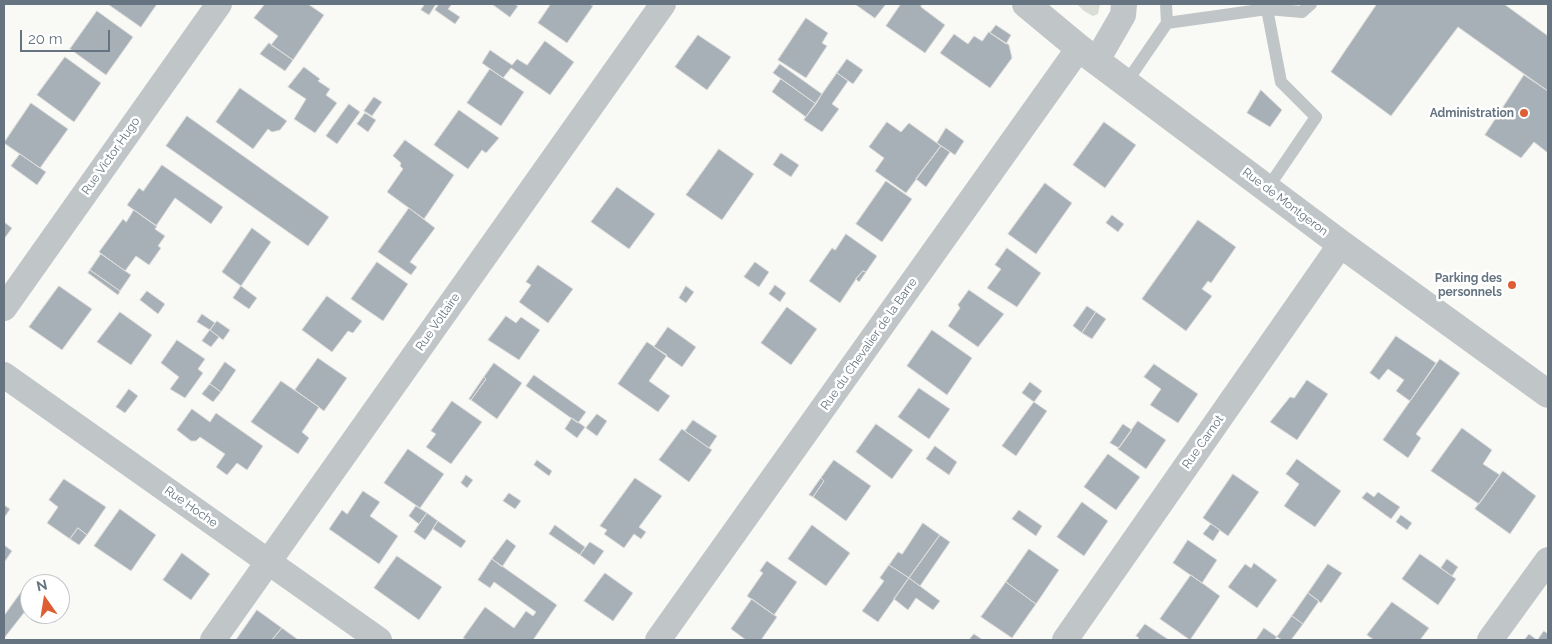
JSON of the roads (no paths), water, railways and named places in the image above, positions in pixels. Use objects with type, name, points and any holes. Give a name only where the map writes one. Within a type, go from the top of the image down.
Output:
[{"type":"street","name":"Rue Victor Hugo","points":[[4,308],[219,4]]},
{"type":"street","name":"Rue Voltaire","points":[[213,640],[663,4]]},
{"type":"street","name":"Rue de Montgeron","points":[[1026,4],[1088,54],[1267,189],[1548,394]]},
{"type":"street","name":"Rue du Chevalier de la Barre","points":[[658,640],[1088,54],[1123,15],[1124,4]]},
{"type":"street","name":"Rue Carnot","points":[[1065,640],[1341,244]]},
{"type":"street","name":"Rue Hoche","points":[[4,375],[379,640]]},
{"type":"street","points":[[1490,640],[1548,560]]},
{"type":"lane","points":[[1126,83],[1167,23],[1166,4]]},
{"type":"lane","points":[[1167,23],[1267,9],[1302,12],[1311,4]]},
{"type":"lane","points":[[1267,9],[1281,82],[1316,117],[1267,189]]},
{"type":"place","name":"Administration","points":[[1524,113]]},
{"type":"place","name":"Parking des personnels","points":[[1512,285]]}]
